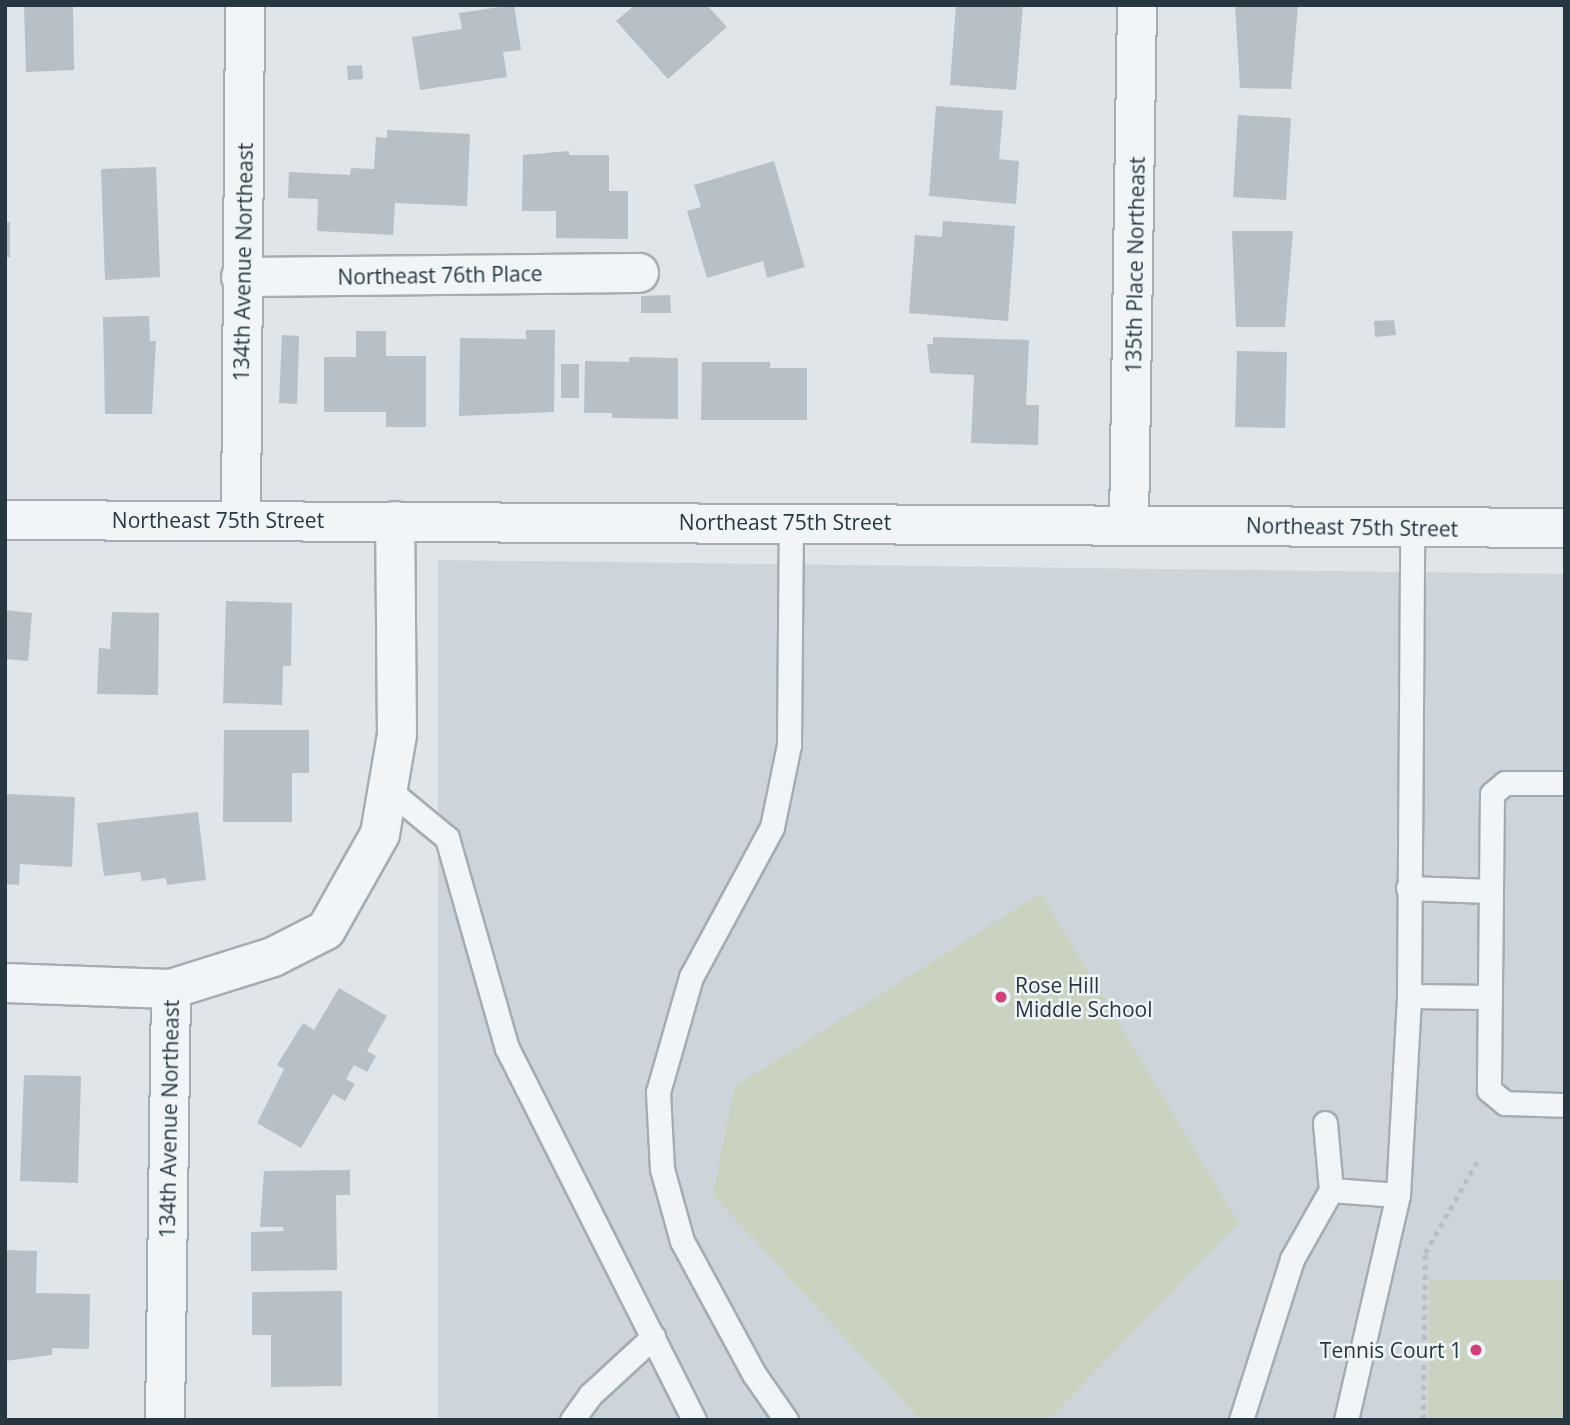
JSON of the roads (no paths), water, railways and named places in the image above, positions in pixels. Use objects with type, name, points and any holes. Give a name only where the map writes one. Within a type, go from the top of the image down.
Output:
[{"type":"street","name":"134th Avenue Northeast","points":[[242,519],[245,5]]},
{"type":"street","name":"135th Place Northeast","points":[[1129,524],[1137,5]]},
{"type":"street","name":"Northeast 76th Place","points":[[242,278],[639,273]]},
{"type":"street","name":"Northeast 75th Street","points":[[5,520],[242,519],[1565,528]]},
{"type":"street","name":"134th Avenue Northeast","points":[[165,1420],[171,989],[273,957],[326,930],[380,834],[390,791],[397,735],[395,521]]},
{"type":"street","points":[[5,983],[171,989]]},
{"type":"lane","points":[[786,1420],[754,1374],[682,1241],[662,1170],[658,1092],[691,976],[772,827],[789,745],[791,522]]},
{"type":"lane","points":[[1346,1420],[1398,1195],[1409,996],[1412,528]]},
{"type":"lane","points":[[1565,783],[1505,783],[1492,794],[1489,1090],[1505,1103],[1565,1105]]},
{"type":"lane","points":[[390,791],[447,838],[507,1048],[694,1420]]},
{"type":"lane","points":[[1408,888],[1490,891]]},
{"type":"lane","points":[[1409,996],[1490,997]]},
{"type":"lane","points":[[1241,1420],[1292,1259],[1331,1190],[1325,1123]]},
{"type":"lane","points":[[1331,1190],[1398,1195]]},
{"type":"lane","points":[[572,1420],[590,1395],[653,1337]]},
{"type":"place","name":"Rose Hill Middle School","points":[[1001,997]]},
{"type":"place","name":"Tennis Court 1","points":[[1476,1350]]}]
